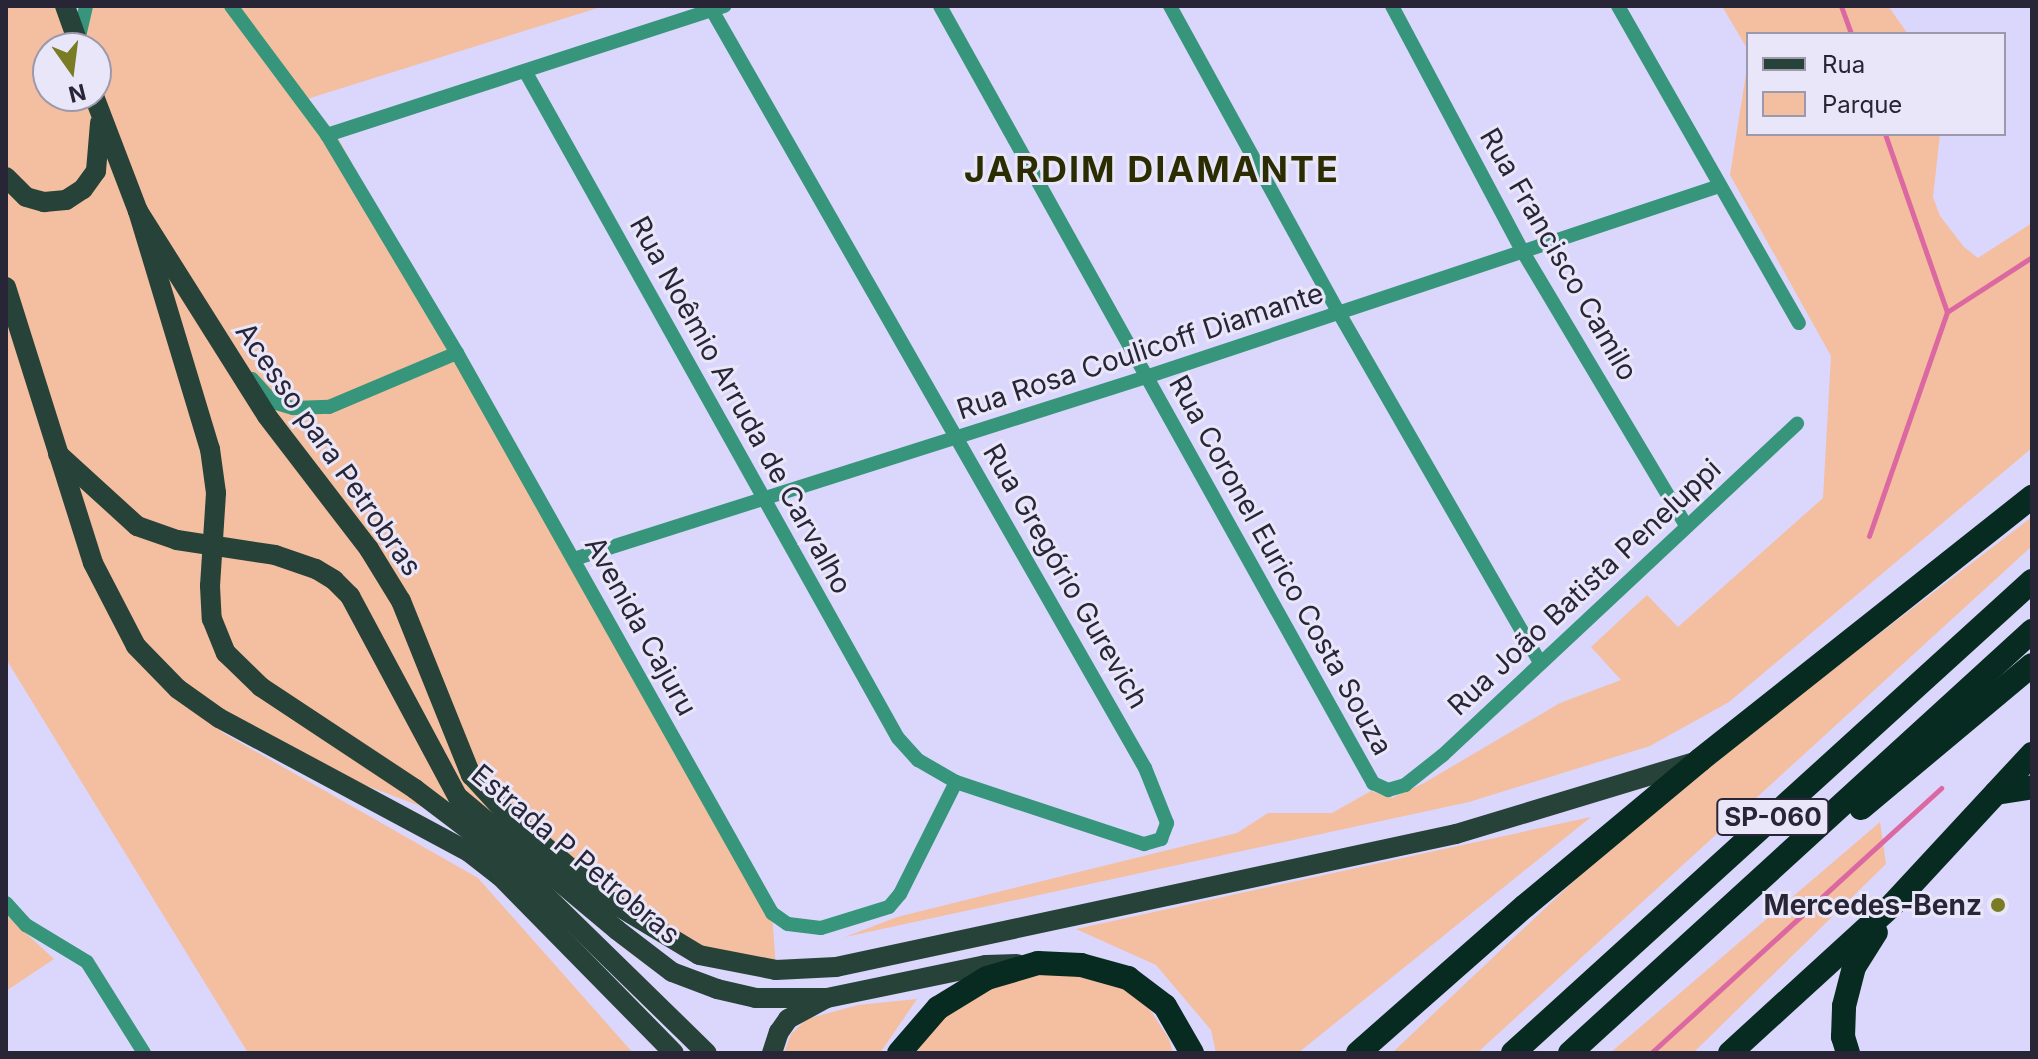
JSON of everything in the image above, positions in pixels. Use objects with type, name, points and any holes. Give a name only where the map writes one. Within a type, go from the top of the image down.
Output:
[{"type":"highway","points":[[1358,1053],[1525,906],[1700,760],[2032,497]]},
{"type":"highway","name":"SP-060","points":[[1513,1053],[2032,581]]},
{"type":"highway","name":"SP-060","points":[[1570,1053],[2032,631]]},
{"type":"highway","points":[[1681,952],[1961,727],[2032,665]]},
{"type":"highway","points":[[1730,1053],[1894,903],[2032,754]]},
{"type":"highway","points":[[1996,793],[2032,787]]},
{"type":"highway","points":[[1848,1053],[1843,1037],[1844,1006],[1854,967],[1894,903]]},
{"type":"highway","points":[[899,1053],[938,1008],[987,978],[1038,963],[1081,965],[1128,978],[1165,1006],[1192,1053]]},
{"type":"main road","points":[[65,6],[75,32]]},
{"type":"main road","name":"Acesso para Petrobras","points":[[99,112],[138,211],[210,449],[216,493],[210,586],[212,619],[226,653],[261,687],[415,789],[510,861],[707,1053]]},
{"type":"main road","points":[[6,177],[26,197],[44,202],[66,200],[83,189],[96,171],[100,117]]},
{"type":"main road","name":"Acesso para Petrobras","points":[[138,211],[267,416],[369,549],[401,601],[471,775],[506,813],[608,900],[699,955],[776,970],[836,967],[1456,834],[1563,805],[1700,760]]},
{"type":"main road","points":[[6,287],[93,563],[113,607],[136,646],[178,689],[219,718],[469,852],[500,876],[674,1053]]},
{"type":"main road","name":"Estrada P Petrobras","points":[[58,454],[137,526],[177,540],[275,555],[316,569],[334,580],[350,596],[458,797],[672,972],[717,989],[755,998],[827,998],[986,965],[1038,963]]},
{"type":"main road","points":[[772,1053],[779,1032],[788,1019],[827,998]]},
{"type":"street","points":[[81,32],[86,6]]},
{"type":"street","name":"Avenida Cajuru","points":[[231,6],[327,135],[457,353],[772,913],[788,924],[821,928],[889,907],[900,894],[956,782]]},
{"type":"street","name":"Rua Coronel Eurico Costa Souza","points":[[940,6],[1373,783],[1388,790],[1405,785]]},
{"type":"street","points":[[1170,6],[1339,313],[1540,663]]},
{"type":"street","name":"Rua Francisco Camilo","points":[[1392,6],[1523,252],[1686,525]]},
{"type":"street","points":[[1618,6],[1799,323]]},
{"type":"street","points":[[327,135],[718,8]]},
{"type":"street","name":"Rua Gregório Gurevich","points":[[718,8],[1145,768],[1167,823],[1161,839],[1144,844],[956,782]]},
{"type":"street","name":"Rua Noêmio Arruda de Carvalho","points":[[525,71],[898,738],[918,760],[956,782]]},
{"type":"street","name":"Rua Rosa Coulicoff Diamante","points":[[574,559],[1146,377],[1719,186]]},
{"type":"street","points":[[227,352],[273,402],[310,409],[329,407],[457,353]]},
{"type":"street","name":"Rua João Batista Peneluppi","points":[[1405,785],[1443,755],[1797,424]]},
{"type":"street","points":[[6,903],[26,925],[87,962],[144,1053]]},
{"type":"green space","points":[[6,6],[65,6],[75,32],[32,32],[32,112],[112,112],[112,32],[80,32],[86,6],[604,6],[307,99],[335,133],[772,912],[776,970],[708,957],[514,820],[455,819],[218,730],[478,878],[633,1053],[248,1053],[6,659]]},
{"type":"green space","points":[[1722,6],[1888,6],[1907,32],[1746,32],[1746,47]]},
{"type":"green space","points":[[1746,74],[1746,136],[1940,136],[1933,197],[1940,216],[1964,247],[1978,258],[2032,223],[2032,448],[1729,702],[1650,746],[1469,802],[845,937],[897,917],[1237,833],[1268,813],[1332,813],[1371,791],[1392,798],[1424,783],[1560,703],[1621,680],[1591,647],[1647,595],[1678,627],[1823,498],[1831,356],[1730,175]]},
{"type":"green space","points":[[2032,517],[2032,546],[1477,1053],[1392,1053],[1650,809]]},
{"type":"green space","points":[[1591,817],[1298,1053],[1216,1053],[1211,1030],[1156,965],[1076,929]]},
{"type":"green space","points":[[1880,822],[1886,864],[1693,1053],[1610,1053]]},
{"type":"green space","points":[[6,915],[54,959],[6,991]]},
{"type":"green space","points":[[1047,969],[1124,988],[1147,1005],[1169,1039],[1173,1053],[907,1053],[956,1001]]},
{"type":"green space","points":[[917,999],[880,1053],[784,1053],[791,1034],[807,1019],[858,1005]]},
{"type":"waterway","points":[[1841,6],[1850,32]]},
{"type":"waterway","points":[[1886,136],[1947,312]]},
{"type":"waterway","points":[[1869,536],[1947,312],[2032,257]]},
{"type":"waterway","points":[[1651,1053],[1941,788]]},
{"type":"place","name":"Mercedes-Benz","points":[[1998,905]]},
{"type":"district","name":"JARDIM DIAMANTE","points":[[1152,170]]}]
